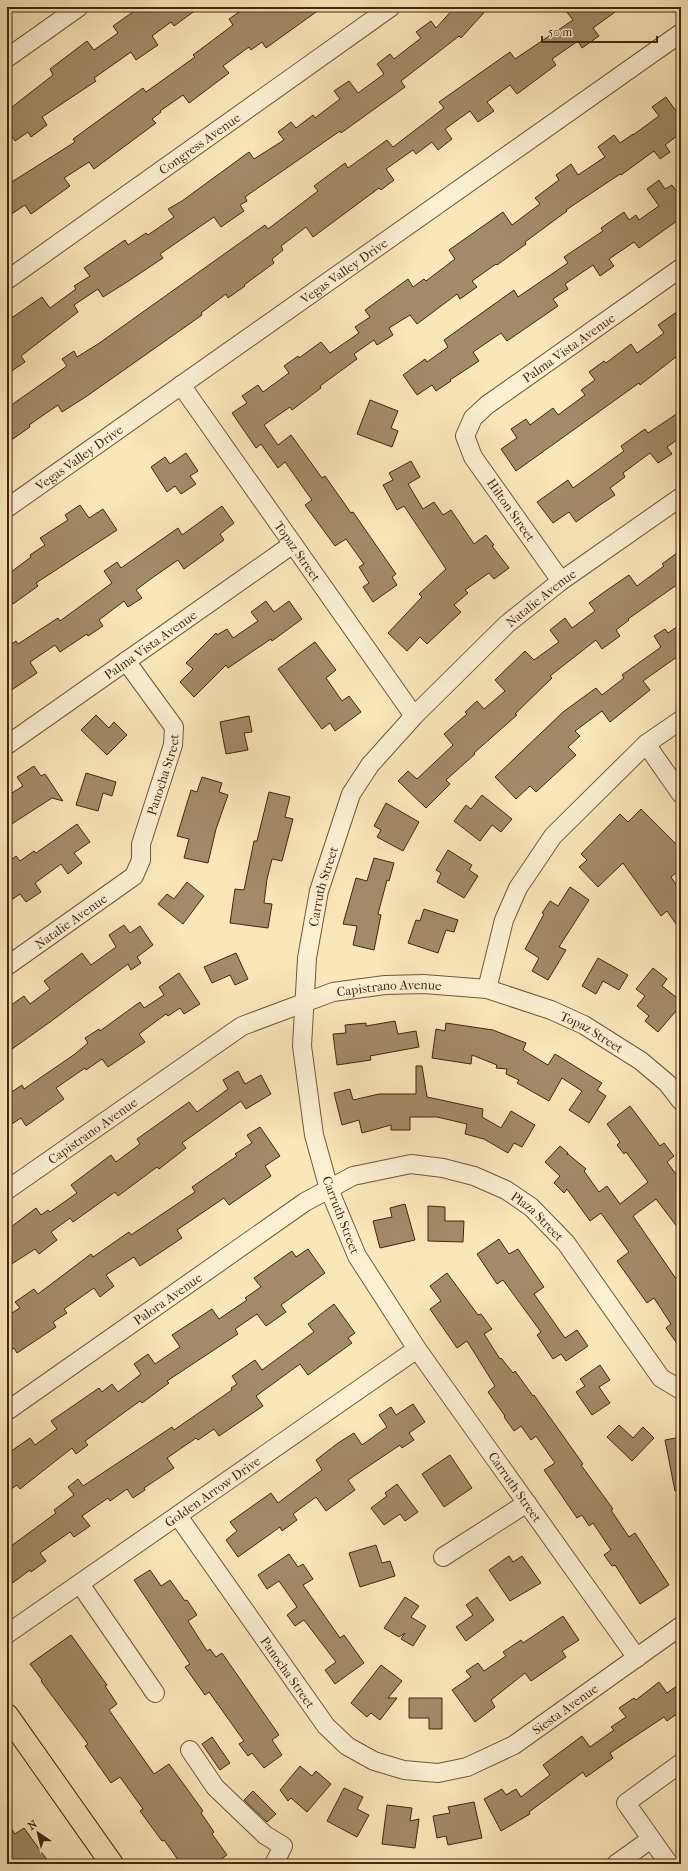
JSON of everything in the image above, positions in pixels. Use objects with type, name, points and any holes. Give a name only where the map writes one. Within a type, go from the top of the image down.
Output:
[{"type":"main road","points":[[7,1715],[112,1864]]},
{"type":"street","points":[[7,58],[79,7]]},
{"type":"street","name":"Congress Avenue","points":[[7,280],[380,10]]},
{"type":"street","name":"Vegas Valley Drive","points":[[7,508],[681,33]]},
{"type":"street","name":"Palma Vista Avenue","points":[[465,436],[473,418],[487,405],[681,268]]},
{"type":"street","name":"Topaz Street","points":[[181,386],[414,716]]},
{"type":"street","name":"Hilton Street","points":[[465,436],[473,457],[561,582]]},
{"type":"street","name":"Natalie Avenue","points":[[414,716],[507,624],[561,582],[681,497]]},
{"type":"street","name":"Palma Vista Avenue","points":[[7,745],[293,544]]},
{"type":"street","name":"Panocha Street","points":[[126,661],[174,728],[173,745],[141,844],[140,860],[134,876]]},
{"type":"street","name":"Carruth Street","points":[[414,716],[370,764],[351,794],[319,891],[307,958],[302,1046],[314,1135],[329,1189],[357,1256],[417,1349],[636,1658]]},
{"type":"street","points":[[487,989],[504,920],[518,888],[553,836],[646,744],[681,720]]},
{"type":"street","points":[[646,744],[681,794]]},
{"type":"street","name":"Natalie Avenue","points":[[7,966],[134,876]]},
{"type":"street","name":"Capistrano Avenue","points":[[7,1190],[242,1026],[333,992],[385,985],[424,984],[487,989]]},
{"type":"street","name":"Topaz Street","points":[[487,989],[551,1010],[584,1025],[641,1061],[667,1084],[681,1101]]},
{"type":"street","name":"Plaza Street","points":[[329,1189],[353,1176],[411,1164],[443,1168],[474,1176],[506,1190],[531,1207],[566,1243],[661,1378],[680,1390]]},
{"type":"street","name":"Palora Avenue","points":[[7,1411],[305,1202],[329,1189]]},
{"type":"street","name":"Golden Arrow Drive","points":[[7,1634],[417,1349]]},
{"type":"street","points":[[442,1557],[526,1503]]},
{"type":"street","name":"Panocha Street","points":[[178,1516],[326,1726],[346,1746],[374,1761],[404,1770],[438,1773]]},
{"type":"street","points":[[80,1584],[154,1692]]},
{"type":"street","name":"Siesta Avenue","points":[[438,1773],[467,1767],[514,1745],[681,1626]]},
{"type":"street","points":[[190,1750],[215,1787],[265,1835],[283,1846],[274,1864]]},
{"type":"street","points":[[669,1864],[626,1803],[681,1763]]},
{"type":"street","points":[[616,1864],[651,1839]]},
{"type":"building","points":[[140,7],[200,7],[174,26],[171,22],[152,36],[158,45],[136,60],[131,52],[94,78],[96,81],[42,117],[47,125],[31,137],[28,132],[15,141],[7,129],[7,111],[53,75],[50,69],[87,41],[94,50],[118,33],[113,26]]},
{"type":"building","points":[[246,7],[251,12],[258,7],[323,7],[266,48],[262,42],[251,50],[249,47],[223,66],[229,73],[189,103],[183,95],[160,111],[161,112],[152,119],[156,123],[94,169],[89,162],[64,178],[70,186],[31,214],[25,205],[7,217],[7,185],[75,142],[73,139],[143,88],[146,92],[195,57],[193,55],[233,25],[229,19]]},
{"type":"building","points":[[455,7],[489,7],[461,38],[459,36],[401,81],[405,87],[341,133],[340,131],[245,197],[247,201],[240,205],[244,211],[221,227],[214,217],[160,254],[163,258],[127,282],[103,297],[98,289],[74,305],[78,312],[21,356],[25,362],[7,374],[7,321],[42,297],[50,308],[76,289],[74,286],[90,276],[84,268],[125,240],[128,245],[146,233],[148,235],[174,217],[168,209],[182,201],[249,152],[254,159],[284,140],[278,132],[291,122],[296,128],[313,115],[315,118],[340,99],[334,91],[349,81],[358,93],[384,74],[377,64],[390,54],[394,59],[421,38],[416,32],[431,21],[436,28]]},
{"type":"building","points":[[563,7],[622,7],[593,28],[599,36],[582,48],[578,41],[552,59],[556,65],[517,94],[510,85],[487,102],[494,111],[478,122],[470,111],[445,129],[452,139],[438,150],[432,142],[416,154],[413,150],[386,169],[394,180],[381,190],[379,188],[313,237],[306,227],[281,246],[283,250],[272,259],[274,263],[244,285],[245,286],[228,298],[226,294],[201,313],[202,315],[87,396],[62,412],[58,405],[29,425],[30,427],[7,443],[7,408],[67,366],[62,359],[74,351],[77,357],[98,344],[265,225],[268,229],[318,191],[314,186],[345,163],[348,168],[387,140],[393,147],[444,108],[439,102],[510,52],[515,59],[573,20]]},
{"type":"building","points":[[666,97],[681,118],[681,133],[665,145],[670,152],[660,159],[654,151],[621,175],[620,174],[566,210],[567,211],[525,242],[526,244],[472,281],[477,287],[460,299],[457,294],[417,324],[410,315],[389,328],[393,335],[377,345],[374,340],[354,354],[357,359],[320,386],[321,388],[292,410],[290,407],[264,425],[278,445],[291,435],[322,478],[325,476],[351,513],[353,512],[396,574],[392,577],[397,585],[373,602],[363,587],[369,583],[359,567],[364,564],[346,539],[335,546],[305,505],[312,500],[285,462],[278,468],[261,444],[256,448],[232,413],[247,403],[242,396],[258,385],[263,392],[289,373],[284,366],[298,356],[299,358],[321,342],[330,353],[359,333],[355,327],[370,317],[365,310],[408,279],[413,287],[424,279],[426,281],[455,259],[449,250],[503,212],[512,225],[540,204],[535,198],[559,180],[556,175],[571,164],[578,175],[605,157],[598,147],[614,135],[620,143],[659,116],[652,107]]},
{"type":"building","points":[[659,180],[665,189],[672,185],[681,198],[681,208],[676,211],[681,218],[639,248],[634,242],[609,259],[614,266],[600,276],[593,265],[565,284],[568,289],[553,299],[558,306],[507,341],[501,333],[473,352],[479,361],[436,391],[432,385],[417,395],[403,375],[425,359],[427,362],[448,347],[444,340],[514,290],[518,297],[568,263],[564,257],[603,231],[601,228],[624,212],[629,220],[636,215],[639,220],[659,206],[647,189]]},
{"type":"building","points":[[681,309],[681,353],[640,385],[639,383],[516,471],[501,449],[517,438],[511,429],[526,419],[530,425],[553,408],[558,415],[585,395],[581,390],[595,380],[589,372],[604,361],[606,363],[631,344],[637,353],[664,333],[658,325]]},
{"type":"building","points":[[370,400],[398,411],[391,428],[398,431],[392,447],[357,434]]},
{"type":"building","points":[[681,411],[681,437],[667,447],[672,454],[658,463],[650,453],[623,473],[625,477],[610,488],[615,495],[576,522],[569,512],[553,523],[537,502],[568,480],[573,488],[624,451],[621,446],[645,429],[648,433]]},
{"type":"building","points":[[186,453],[198,471],[190,476],[196,484],[181,494],[175,486],[167,492],[151,467],[165,457],[170,464]]},
{"type":"building","points":[[411,461],[420,477],[408,484],[423,509],[434,502],[443,515],[451,510],[474,544],[486,535],[494,545],[492,546],[509,568],[494,579],[489,573],[465,590],[468,593],[454,605],[461,612],[427,644],[420,637],[407,651],[388,633],[422,597],[419,594],[446,569],[404,506],[397,510],[383,485],[393,480],[389,473]]},
{"type":"building","points":[[80,505],[89,518],[103,509],[117,530],[36,583],[38,586],[13,604],[7,596],[7,575],[31,557],[30,555],[45,545],[40,538],[68,520],[65,515]]},
{"type":"building","points":[[222,506],[234,523],[220,534],[224,540],[184,569],[178,560],[152,578],[136,590],[142,598],[128,607],[124,601],[99,620],[103,626],[88,636],[87,634],[60,652],[55,645],[30,662],[37,673],[7,693],[7,647],[16,641],[18,644],[58,618],[60,621],[112,583],[104,571],[117,562],[121,568],[178,528],[182,535]]},
{"type":"building","points":[[681,550],[681,582],[628,619],[629,620],[616,630],[620,636],[602,649],[596,640],[550,676],[552,678],[515,714],[517,715],[446,780],[450,784],[426,808],[398,781],[408,771],[417,779],[453,745],[444,734],[467,714],[465,712],[477,701],[484,709],[505,691],[495,680],[525,651],[534,660],[559,642],[550,630],[565,618],[572,628],[595,611],[589,603],[607,590],[629,575],[637,586],[664,566],[662,564]]},
{"type":"building","points":[[266,601],[274,612],[289,601],[302,619],[272,641],[271,639],[228,668],[226,665],[194,697],[180,682],[193,669],[186,663],[216,633],[217,635],[227,629],[233,638],[258,621],[251,612]]},
{"type":"building","points":[[681,624],[681,654],[643,681],[650,690],[610,722],[602,711],[575,731],[580,736],[568,747],[576,755],[536,792],[530,786],[516,799],[495,777],[563,712],[596,688],[602,695],[624,678],[622,675],[661,647],[654,636],[665,629],[668,633]]},
{"type":"building","points":[[315,642],[336,670],[326,678],[342,701],[349,696],[361,712],[335,731],[330,723],[322,729],[278,669]]},
{"type":"building","points":[[96,715],[109,728],[114,722],[127,735],[107,755],[81,730]]},
{"type":"building","points":[[249,716],[252,732],[244,733],[248,750],[226,754],[220,722]]},
{"type":"building","points":[[34,766],[41,776],[45,774],[63,801],[52,798],[7,827],[7,796],[23,786],[17,777]]},
{"type":"building","points":[[86,773],[116,782],[112,796],[103,793],[98,811],[76,805]]},
{"type":"building","points":[[202,777],[222,783],[219,792],[228,795],[216,829],[208,863],[184,858],[189,839],[177,836],[191,790],[197,792]]},
{"type":"building","points":[[269,792],[290,797],[285,817],[293,819],[282,861],[272,859],[267,879],[264,903],[272,904],[268,928],[230,923],[235,889],[244,890],[254,841],[257,841]]},
{"type":"building","points":[[482,795],[512,819],[501,832],[492,825],[480,841],[454,821],[466,805],[471,809]]},
{"type":"building","points":[[386,803],[419,822],[403,851],[377,837],[381,830],[374,826]]},
{"type":"building","points":[[641,809],[681,849],[681,869],[671,877],[681,892],[681,931],[667,911],[661,916],[623,863],[598,887],[579,867],[587,860],[581,854],[620,814],[628,822]]},
{"type":"building","points":[[77,824],[90,842],[74,853],[82,863],[68,874],[61,864],[35,883],[41,892],[26,902],[20,894],[7,903],[7,863],[16,856],[20,861],[34,851],[36,853]]},
{"type":"building","points":[[448,850],[472,865],[469,870],[478,876],[464,898],[437,882],[441,873],[436,870]]},
{"type":"building","points":[[374,858],[394,863],[389,881],[387,880],[378,914],[381,915],[374,950],[353,945],[357,926],[343,924],[356,878],[367,881]]},
{"type":"building","points":[[187,882],[204,896],[183,924],[158,904],[167,894],[174,899]]},
{"type":"building","points":[[570,887],[589,900],[559,947],[566,950],[548,980],[532,971],[539,958],[525,949],[544,914],[542,913],[550,901],[558,906]]},
{"type":"building","points":[[424,909],[458,920],[454,932],[446,930],[438,953],[408,943],[416,920],[420,921]]},
{"type":"building","points":[[124,925],[130,933],[140,926],[153,945],[137,957],[141,963],[131,970],[128,964],[12,1049],[7,1042],[7,1008],[24,996],[30,1004],[50,989],[44,981],[82,953],[91,965],[116,947],[109,935]]},
{"type":"building","points":[[236,953],[248,979],[235,985],[230,975],[212,983],[204,967]]},
{"type":"building","points":[[598,958],[628,975],[619,990],[603,981],[596,994],[582,986]]},
{"type":"building","points":[[653,968],[667,979],[662,986],[681,1001],[681,1005],[658,1032],[645,1021],[649,1016],[637,1006],[645,996],[636,989]]},
{"type":"building","points":[[179,973],[200,1004],[184,1014],[180,1008],[168,1016],[166,1014],[139,1034],[145,1042],[108,1067],[102,1059],[86,1070],[85,1068],[56,1088],[64,1099],[26,1126],[21,1118],[7,1127],[7,1095],[22,1085],[24,1089],[75,1054],[88,1043],[85,1038],[99,1029],[100,1031],[140,1002],[144,1008],[164,995],[159,987]]},
{"type":"building","points":[[395,1021],[398,1034],[416,1031],[419,1047],[370,1056],[371,1060],[337,1065],[333,1034],[346,1033],[345,1025],[366,1023],[366,1026]]},
{"type":"building","points":[[446,1023],[493,1030],[526,1043],[523,1050],[548,1065],[555,1054],[602,1083],[597,1090],[606,1096],[589,1123],[569,1110],[582,1091],[562,1078],[549,1101],[517,1083],[519,1080],[506,1074],[507,1069],[496,1068],[497,1065],[472,1055],[471,1064],[432,1058],[436,1029],[445,1031]]},
{"type":"building","points":[[416,1066],[422,1066],[427,1097],[483,1109],[482,1117],[501,1128],[511,1111],[535,1125],[522,1147],[514,1143],[508,1153],[484,1139],[465,1134],[467,1124],[437,1117],[410,1117],[410,1130],[391,1130],[391,1125],[362,1133],[359,1120],[342,1125],[334,1093],[350,1089],[353,1100],[379,1094],[416,1094]]},
{"type":"building","points":[[238,1071],[245,1084],[261,1075],[271,1094],[246,1109],[241,1101],[182,1143],[186,1148],[159,1169],[157,1167],[118,1196],[115,1192],[73,1222],[70,1218],[51,1232],[57,1240],[39,1254],[35,1249],[7,1267],[7,1230],[36,1208],[41,1215],[48,1210],[50,1212],[77,1193],[71,1185],[111,1155],[116,1162],[140,1144],[137,1139],[189,1102],[197,1112],[228,1089],[223,1080]]},
{"type":"building","points":[[630,1106],[660,1146],[664,1143],[674,1156],[667,1162],[681,1181],[681,1232],[656,1199],[633,1216],[681,1286],[681,1349],[666,1328],[671,1324],[654,1298],[647,1303],[617,1261],[629,1252],[601,1213],[590,1221],[567,1189],[564,1193],[554,1183],[560,1176],[545,1162],[560,1146],[568,1153],[567,1155],[568,1154],[586,1169],[584,1171],[599,1192],[607,1186],[620,1204],[648,1182],[626,1152],[624,1154],[617,1145],[620,1142],[607,1124]]},
{"type":"building","points":[[260,1127],[280,1156],[265,1166],[271,1176],[229,1205],[224,1198],[177,1230],[182,1238],[140,1266],[134,1257],[106,1275],[114,1286],[100,1297],[94,1288],[64,1309],[67,1313],[53,1322],[56,1327],[17,1353],[14,1348],[7,1353],[7,1316],[20,1308],[15,1302],[34,1289],[38,1294],[91,1254],[93,1257],[129,1232],[131,1235],[195,1192],[192,1187],[237,1156],[235,1154],[252,1143],[247,1135]]},
{"type":"building","points":[[405,1204],[415,1240],[380,1248],[373,1221],[392,1217],[390,1208]]},
{"type":"building","points":[[428,1206],[445,1207],[445,1221],[464,1221],[463,1242],[428,1241]]},
{"type":"building","points":[[499,1239],[509,1254],[518,1249],[544,1287],[534,1294],[565,1338],[577,1330],[588,1346],[566,1361],[561,1354],[553,1359],[537,1335],[541,1332],[503,1280],[497,1284],[477,1254]]},
{"type":"building","points":[[308,1249],[325,1273],[281,1305],[286,1312],[266,1326],[257,1314],[235,1329],[238,1334],[167,1381],[169,1383],[142,1403],[140,1401],[85,1441],[88,1445],[76,1454],[72,1448],[20,1489],[17,1485],[7,1492],[7,1454],[30,1438],[35,1445],[57,1429],[51,1421],[99,1388],[102,1392],[112,1384],[118,1392],[141,1374],[134,1364],[148,1354],[155,1364],[180,1347],[172,1335],[212,1309],[219,1319],[247,1300],[245,1298],[261,1287],[254,1278],[292,1251],[296,1257]]},
{"type":"building","points":[[447,1273],[478,1315],[481,1314],[492,1329],[484,1334],[500,1359],[501,1358],[513,1373],[515,1371],[533,1396],[534,1395],[583,1464],[581,1465],[613,1509],[611,1510],[629,1537],[635,1533],[669,1585],[640,1604],[615,1565],[612,1566],[604,1555],[611,1550],[593,1523],[589,1526],[582,1515],[577,1518],[544,1470],[555,1463],[536,1436],[531,1440],[521,1426],[514,1431],[488,1392],[495,1386],[467,1341],[457,1348],[430,1309],[441,1301],[430,1286]]},
{"type":"building","points":[[334,1304],[355,1333],[348,1338],[352,1343],[308,1375],[300,1364],[256,1396],[263,1406],[219,1436],[214,1429],[198,1440],[196,1438],[167,1458],[174,1468],[144,1488],[145,1490],[133,1498],[127,1489],[110,1501],[108,1498],[82,1516],[90,1526],[74,1537],[70,1532],[40,1553],[46,1561],[31,1572],[30,1570],[7,1587],[7,1549],[56,1513],[54,1510],[74,1495],[68,1487],[78,1479],[83,1486],[172,1427],[174,1430],[232,1390],[231,1388],[237,1384],[232,1376],[255,1360],[262,1370],[314,1332],[308,1324]]},
{"type":"building","points":[[600,1365],[610,1380],[599,1387],[610,1403],[592,1415],[576,1392],[585,1386],[580,1379]]},
{"type":"building","points":[[413,1404],[425,1422],[409,1433],[414,1440],[402,1448],[400,1445],[348,1480],[355,1490],[326,1511],[316,1497],[293,1514],[297,1520],[282,1531],[280,1527],[238,1557],[226,1540],[237,1531],[230,1522],[271,1493],[278,1503],[322,1470],[316,1460],[338,1443],[354,1433],[362,1445],[387,1427],[379,1415],[391,1407],[396,1415]]},
{"type":"building","points":[[619,1425],[633,1438],[643,1427],[654,1438],[632,1461],[607,1437]]},
{"type":"building","points":[[681,1437],[681,1490],[675,1491],[665,1440]]},
{"type":"building","points":[[450,1455],[472,1488],[444,1507],[422,1474]]},
{"type":"building","points":[[397,1484],[418,1512],[405,1521],[400,1514],[384,1525],[371,1508],[387,1496],[385,1493]]},
{"type":"building","points":[[376,1545],[382,1563],[390,1561],[395,1576],[360,1587],[349,1553]]},
{"type":"building","points":[[289,1554],[298,1567],[303,1564],[313,1579],[303,1585],[340,1638],[344,1635],[364,1663],[335,1684],[325,1670],[336,1662],[304,1620],[295,1626],[287,1615],[297,1607],[279,1581],[267,1589],[258,1575]]},
{"type":"building","points":[[509,1556],[513,1562],[522,1556],[541,1583],[510,1601],[489,1570]]},
{"type":"building","points":[[150,1570],[161,1586],[170,1580],[185,1601],[187,1600],[197,1615],[188,1621],[207,1651],[210,1649],[216,1657],[222,1653],[279,1735],[272,1740],[282,1755],[264,1768],[252,1753],[248,1756],[239,1744],[244,1741],[209,1692],[205,1695],[185,1667],[190,1664],[134,1580]]},
{"type":"building","points":[[405,1597],[419,1606],[411,1617],[426,1626],[413,1646],[401,1639],[405,1633],[399,1637],[384,1628]]},
{"type":"building","points":[[477,1597],[494,1620],[466,1641],[456,1627],[473,1615],[466,1605]]},
{"type":"building","points":[[563,1616],[579,1640],[562,1651],[566,1657],[531,1681],[525,1673],[491,1700],[495,1707],[475,1722],[452,1690],[471,1677],[466,1671],[478,1663],[484,1671],[506,1656],[503,1652],[521,1640],[523,1643]]},
{"type":"building","points":[[71,1635],[107,1685],[105,1686],[117,1704],[109,1710],[154,1774],[169,1764],[203,1811],[201,1813],[214,1832],[212,1834],[227,1855],[214,1864],[181,1864],[164,1840],[162,1841],[140,1811],[143,1809],[120,1777],[111,1783],[85,1746],[88,1744],[30,1664]]},
{"type":"building","points":[[381,1665],[402,1681],[388,1698],[397,1698],[380,1720],[371,1713],[367,1717],[351,1703]]},
{"type":"building","points":[[659,1682],[667,1693],[681,1683],[681,1711],[667,1721],[664,1717],[610,1753],[613,1758],[586,1777],[583,1772],[529,1812],[530,1814],[501,1831],[484,1799],[502,1789],[506,1795],[516,1789],[521,1797],[550,1775],[543,1765],[582,1736],[590,1747],[614,1730],[611,1727],[626,1717],[619,1708],[634,1698],[636,1700]]},
{"type":"building","points":[[409,1698],[442,1698],[442,1729],[429,1729],[429,1718],[409,1718]]},
{"type":"building","points":[[212,1737],[230,1763],[220,1770],[202,1744]]},
{"type":"building","points":[[300,1766],[312,1776],[316,1771],[331,1784],[307,1812],[291,1798],[288,1801],[280,1790]]},
{"type":"building","points":[[344,1788],[363,1797],[357,1809],[369,1815],[357,1837],[327,1821]]},
{"type":"building","points":[[253,1791],[276,1814],[267,1822],[244,1800]]},
{"type":"building","points":[[474,1802],[482,1838],[448,1845],[446,1836],[437,1838],[433,1816],[450,1813],[448,1807]]},
{"type":"building","points":[[387,1805],[412,1808],[410,1821],[419,1819],[415,1848],[382,1844]]},
{"type":"building","points":[[7,1822],[15,1834],[24,1828],[50,1864],[7,1864]]}]
